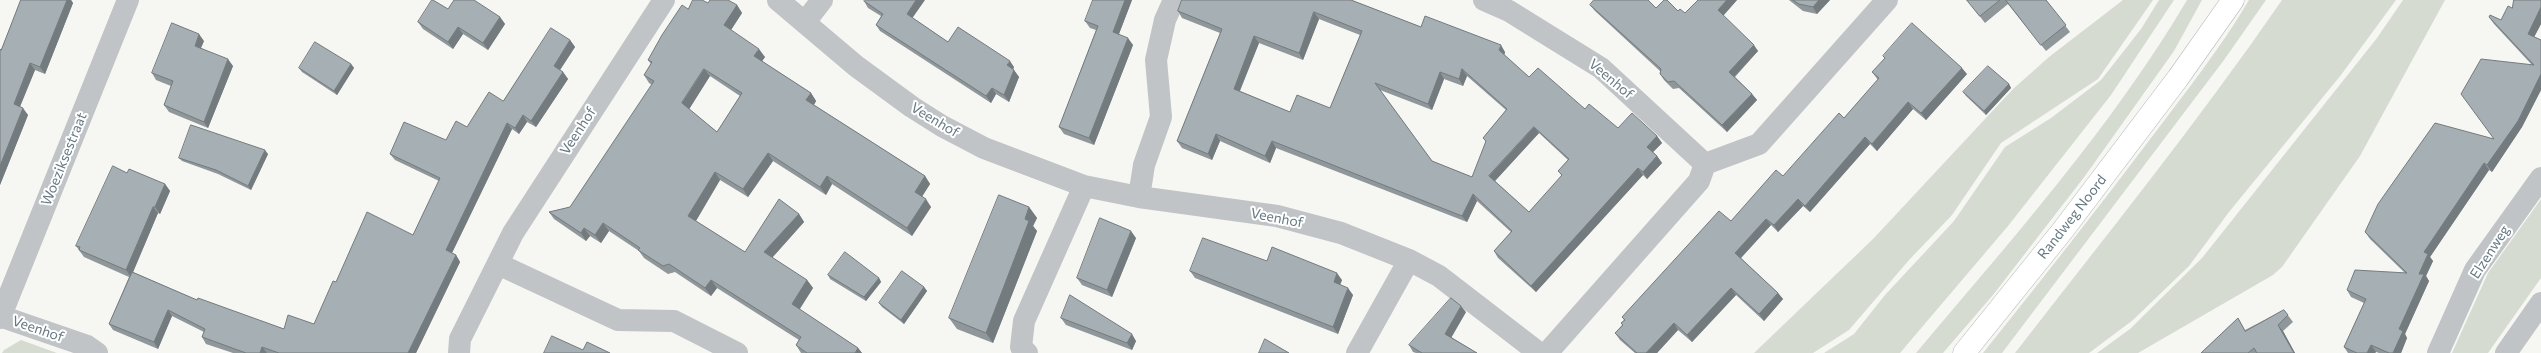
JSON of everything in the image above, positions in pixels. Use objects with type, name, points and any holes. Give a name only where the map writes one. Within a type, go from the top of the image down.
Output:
[{"type":"main road","name":"Randweg Noord","points":[[2178,78],[2216,0]]},
{"type":"main road","name":"Randweg Noord","points":[[1964,353],[2063,230],[2178,78],[2233,0]]},
{"type":"street","name":"Woeziksestraat","points":[[0,316],[128,0]]},
{"type":"street","name":"Veenhof","points":[[459,353],[460,339],[513,233],[664,0]]},
{"type":"street","name":"Veenhof","points":[[778,0],[856,66],[942,126],[984,148],[1084,186],[1139,197],[1278,216],[1341,233],[1409,260],[1439,276],[1539,353]]},
{"type":"street","points":[[805,22],[822,0]]},
{"type":"street","points":[[1139,197],[1144,164],[1161,117],[1156,60],[1165,20],[1174,0]]},
{"type":"street","name":"Veenhof","points":[[1484,0],[1509,11],[1601,68],[1705,164]]},
{"type":"street","points":[[1547,353],[1699,181],[1705,164],[1759,144],[1887,0]]},
{"type":"street","name":"Elzenweg","points":[[2438,353],[2475,270],[2541,178]]},
{"type":"street","points":[[1027,353],[1021,347],[1024,321],[1084,186]]},
{"type":"street","points":[[1357,353],[1409,260]]},
{"type":"street","points":[[498,264],[618,320],[674,321],[738,353]]},
{"type":"street","points":[[2506,353],[2541,303]]},
{"type":"street","name":"Veenhof","points":[[0,316],[87,346],[98,353]]},
{"type":"shaded area","points":[[2123,0],[2153,0],[2098,79],[2001,143],[1952,215],[1909,260],[1849,330],[1813,353],[1754,353],[1873,239],[2013,89],[2049,57]]},
{"type":"shaded area","points":[[2159,0],[2174,0],[2111,95],[2008,226],[1900,353],[1824,353],[1854,334],[1885,295],[1954,221],[2005,147],[2051,118],[2101,80],[2141,29]]},
{"type":"shaded area","points":[[2187,0],[2202,0],[2174,51],[2085,176],[1993,295],[1943,353],[1916,353],[2024,225],[2093,138],[2158,47]]},
{"type":"shaded area","points":[[2249,0],[2266,0],[2224,60],[2002,353],[1983,353],[2089,219],[2189,87],[2226,36]]},
{"type":"shaded area","points":[[2282,0],[2396,0],[2341,75],[2229,212],[2189,266],[2133,320],[2089,353],[2015,353],[2184,135]]},
{"type":"shaded area","points":[[2403,0],[2445,0],[2360,156],[2282,267],[2273,275],[2138,353],[2097,353],[2130,329],[2202,258],[2377,38]]},
{"type":"shaded area","points":[[2541,199],[2541,278],[2488,353],[2452,353],[2488,273]]},
{"type":"shaded area","points":[[21,340],[57,353],[2,353],[4,350]]},
{"type":"building","points":[[21,0],[67,0],[40,67],[30,63],[14,104],[23,108],[0,166],[0,49],[1,50]]},
{"type":"building","points":[[432,0],[448,9],[454,0],[474,0],[500,17],[483,43],[458,27],[448,42],[418,22]]},
{"type":"building","points":[[693,0],[702,0],[708,3],[710,0],[728,0],[737,5],[724,25],[759,49],[754,56],[811,93],[806,100],[925,176],[915,192],[926,199],[907,228],[827,176],[820,187],[768,153],[743,189],[715,172],[688,216],[745,252],[779,199],[799,214],[764,252],[807,280],[792,304],[858,348],[855,353],[807,353],[796,345],[801,337],[711,280],[705,288],[669,264],[663,266],[638,250],[640,248],[603,223],[595,235],[584,228],[581,233],[549,212],[570,207],[654,81],[644,75],[652,62],[648,60],[662,35],[682,5],[688,9]],"holes":[[[704,69],[742,93],[717,132],[682,103]]]},
{"type":"building","points":[[916,0],[907,14],[948,42],[958,27],[1010,61],[1007,65],[1014,70],[1004,95],[992,88],[986,96],[876,25],[883,14],[864,1]]},
{"type":"building","points":[[1093,0],[1125,0],[1113,32],[1128,38],[1089,138],[1059,127],[1098,26],[1085,21]]},
{"type":"building","points":[[1182,0],[1351,0],[1421,27],[1425,16],[1501,45],[1499,50],[1529,77],[1538,68],[1585,109],[1589,104],[1618,128],[1632,113],[1657,136],[1647,147],[1657,156],[1643,172],[1638,168],[1531,286],[1494,251],[1512,231],[1473,194],[1462,216],[1272,141],[1265,156],[1216,134],[1208,154],[1177,141],[1222,29],[1178,11]],"holes":[[[1314,12],[1362,31],[1330,108],[1297,95],[1290,112],[1234,89],[1254,36],[1299,53]],[[1462,69],[1507,109],[1483,138],[1486,141],[1472,177],[1432,161],[1375,83],[1428,104],[1440,72],[1459,79]],[[1534,127],[1569,159],[1558,171],[1562,175],[1529,212],[1489,176]]]},
{"type":"building","points":[[1594,0],[1648,0],[1656,8],[1664,0],[1667,0],[1678,11],[1680,9],[1685,13],[1698,0],[1727,0],[1718,10],[1754,45],[1729,72],[1752,94],[1722,125],[1674,81],[1668,82],[1660,74],[1661,69],[1590,5]]},
{"type":"building","points":[[1793,0],[1819,0],[1813,7],[1799,4]]},
{"type":"building","points":[[1967,0],[2000,0],[1980,16]]},
{"type":"building","points":[[2006,0],[2046,0],[2066,25],[2041,45]]},
{"type":"building","points":[[2514,0],[2541,0],[2541,7],[2528,34],[2541,40],[2541,74],[2518,121],[2487,165],[2484,163],[2424,252],[2428,254],[2419,274],[2424,274],[2399,329],[2403,331],[2393,353],[2389,353],[2371,345],[2367,353],[2357,353],[2344,347],[2366,299],[2347,290],[2355,270],[2407,273],[2365,232],[2378,204],[2435,123],[2494,139],[2461,94],[2481,59],[2534,65],[2489,17],[2490,15],[2501,20],[2508,6],[2512,8]]},
{"type":"building","points":[[172,23],[199,34],[195,46],[228,59],[204,122],[164,105],[173,81],[152,73]]},
{"type":"building","points":[[1912,23],[1962,68],[1921,113],[1908,102],[1872,144],[1865,137],[1805,206],[1798,199],[1774,225],[1766,219],[1735,253],[1778,293],[1759,314],[1731,288],[1687,335],[1674,323],[1646,353],[1637,353],[1615,333],[1623,325],[1621,323],[1625,320],[1622,317],[1719,211],[1731,221],[1776,170],[1783,176],[1839,113],[1844,118],[1879,78],[1872,72],[1885,58],[1883,56]]},
{"type":"building","points":[[551,28],[570,40],[554,66],[563,72],[531,121],[523,115],[515,128],[507,123],[446,250],[456,255],[408,353],[279,353],[262,347],[260,353],[246,353],[202,337],[205,329],[168,310],[154,342],[109,324],[132,272],[197,300],[198,298],[284,329],[288,315],[314,324],[333,281],[336,282],[367,212],[413,235],[440,178],[390,154],[404,122],[446,140],[456,121],[467,127],[489,92],[503,101]]},
{"type":"building","points":[[315,42],[351,64],[334,91],[299,68]]},
{"type":"building","points":[[1988,66],[2009,84],[1984,111],[1963,92]]},
{"type":"building","points":[[191,125],[265,150],[248,186],[216,170],[179,158]]},
{"type":"building","points":[[113,166],[127,173],[129,169],[165,184],[155,207],[153,207],[126,270],[79,250],[80,247],[76,246]]},
{"type":"building","points":[[999,195],[1029,207],[1025,219],[1029,221],[986,333],[949,318]]},
{"type":"building","points":[[1100,218],[1131,231],[1107,290],[1077,278]]},
{"type":"building","points":[[1203,238],[1267,261],[1272,247],[1337,273],[1334,282],[1348,288],[1333,327],[1190,271]]},
{"type":"building","points":[[845,252],[879,278],[864,297],[828,275]]},
{"type":"building","points":[[902,271],[924,287],[901,320],[879,303]]},
{"type":"building","points":[[1070,295],[1132,334],[1127,343],[1061,318]]},
{"type":"building","points":[[1451,298],[1461,306],[1445,334],[1477,353],[1422,353],[1409,345]]},
{"type":"building","points":[[2284,310],[2288,315],[2278,325],[2294,353],[2257,353],[2254,348],[2248,353],[2201,353],[2238,318],[2245,331]]},
{"type":"building","points":[[552,336],[583,350],[587,342],[610,353],[544,353]]},
{"type":"building","points":[[1265,339],[1289,353],[1259,353]]}]
